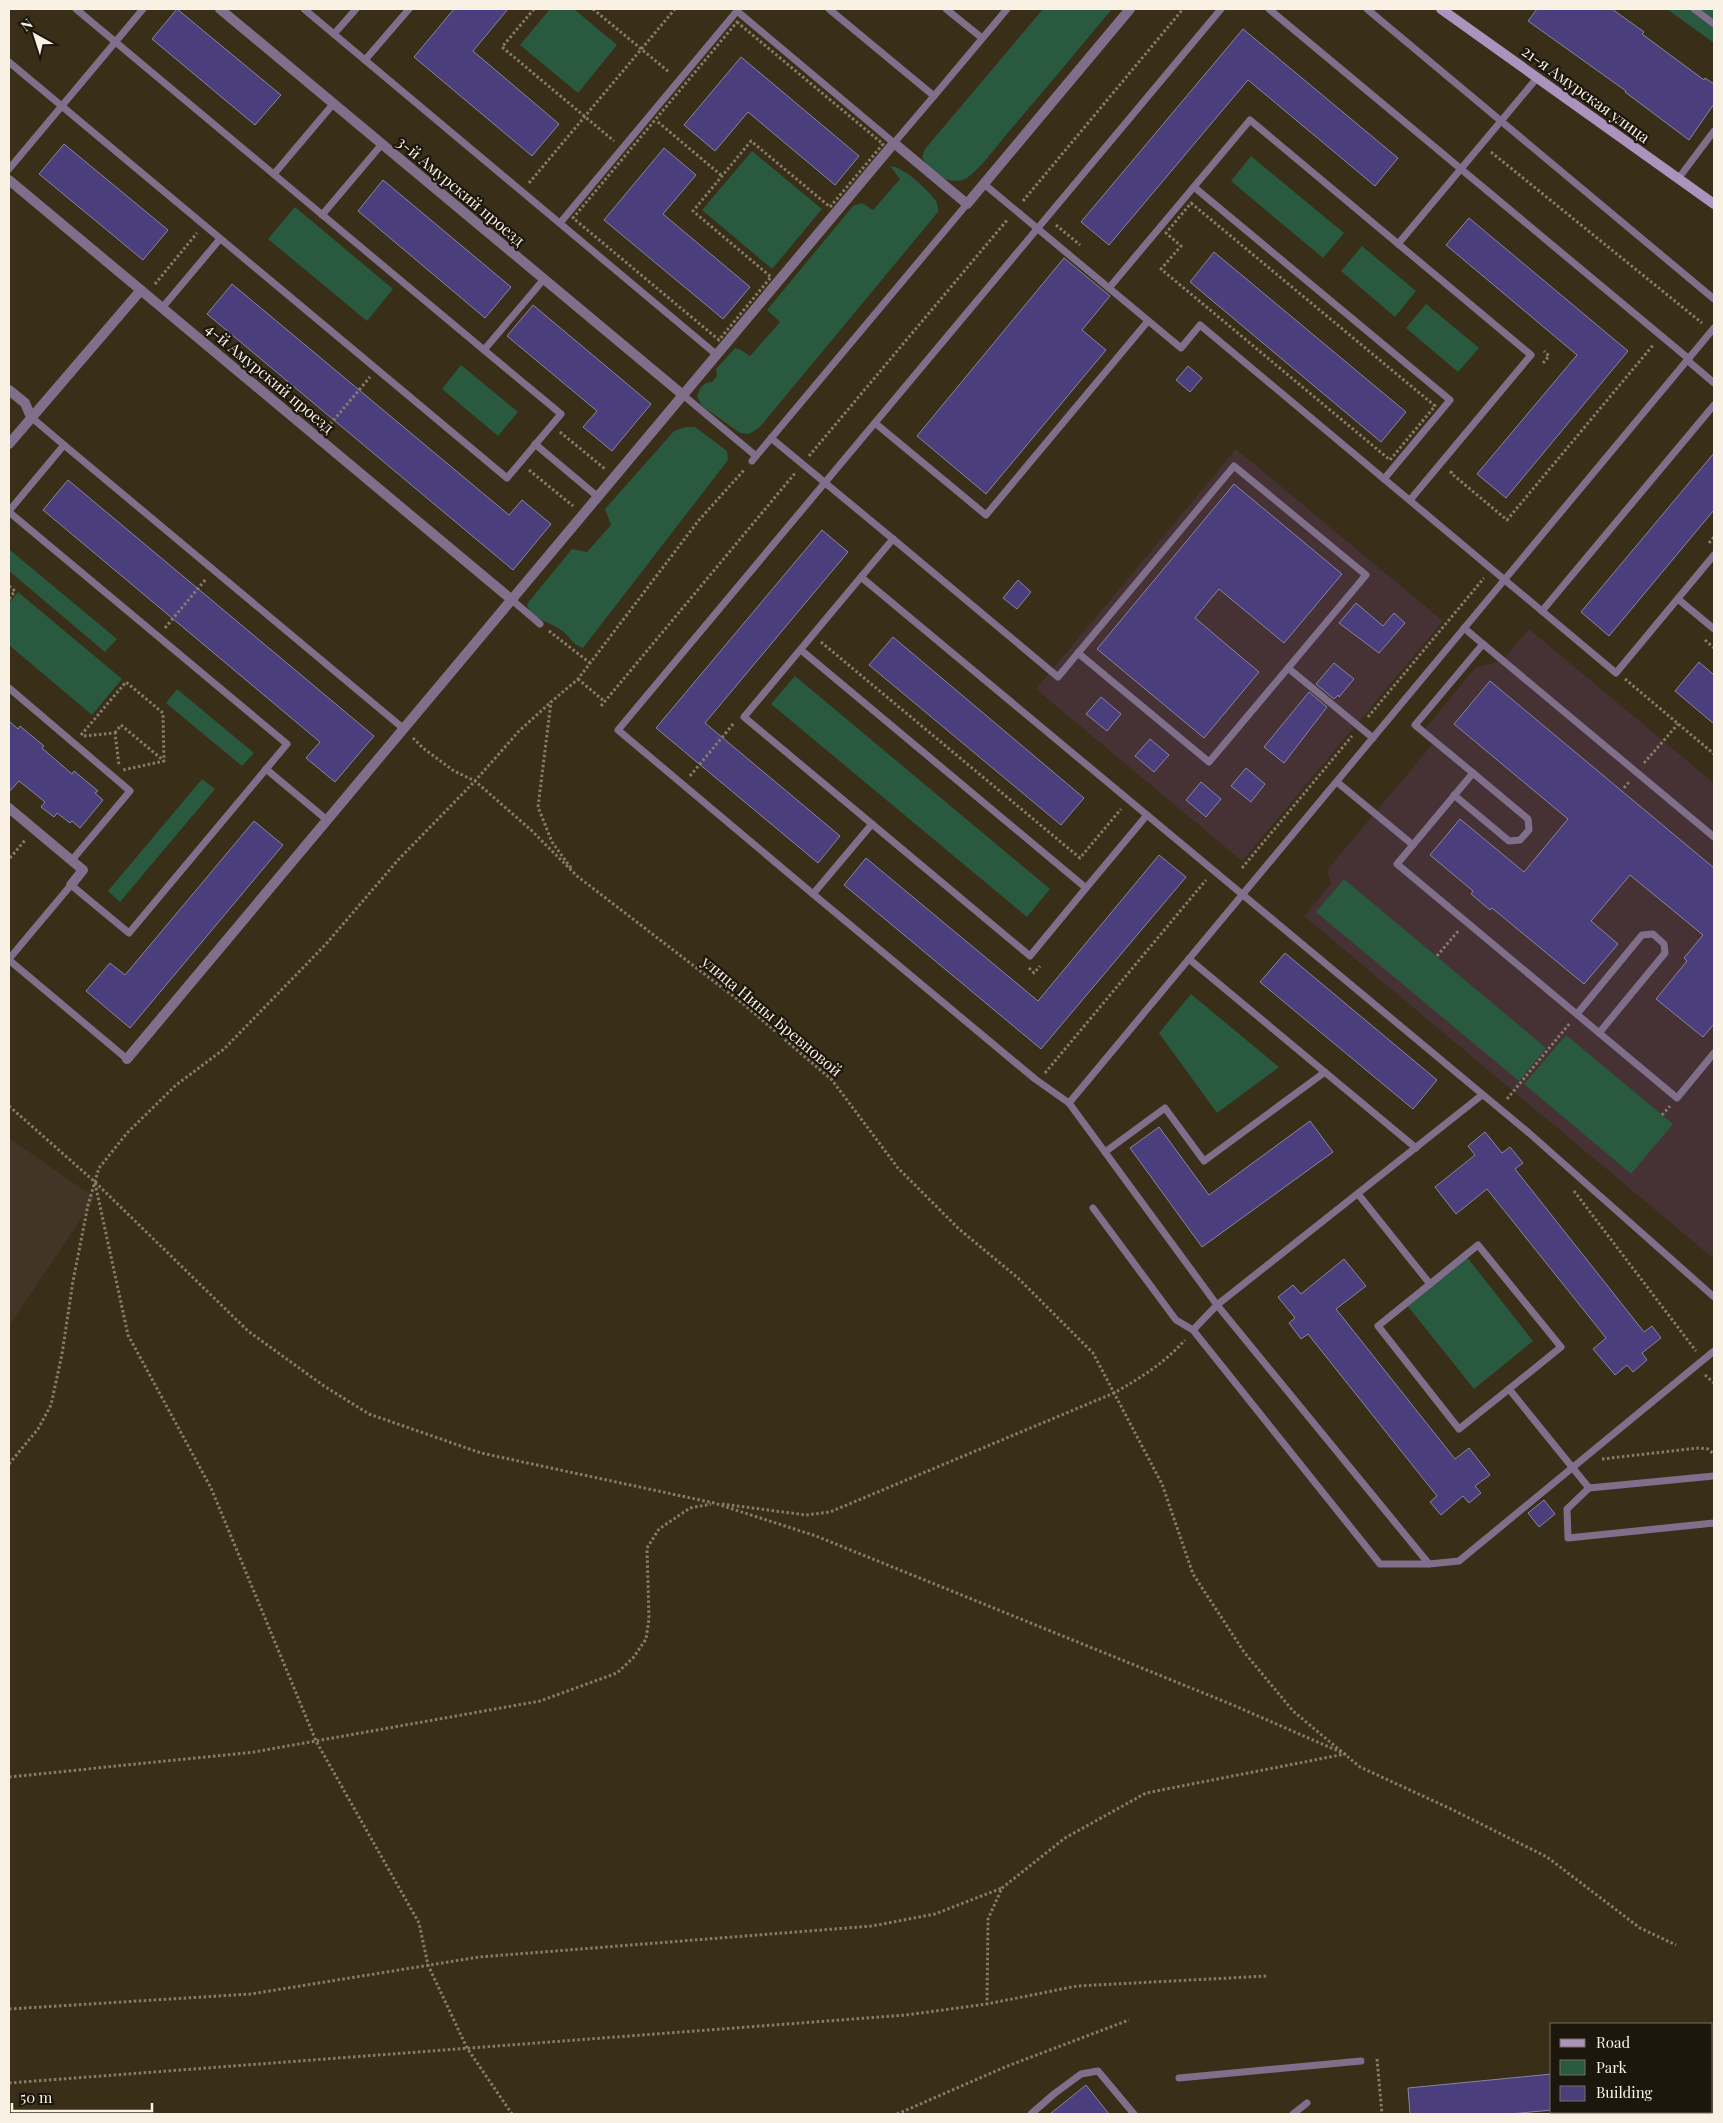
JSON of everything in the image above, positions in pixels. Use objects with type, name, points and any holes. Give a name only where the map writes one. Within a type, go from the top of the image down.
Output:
[{"type":"main road","name":"21-я Амурская улица","points":[[1441,9],[1714,204]]},
{"type":"street","name":"3-й Амурский проезд","points":[[220,9],[683,396]]},
{"type":"street","points":[[127,1059],[894,143],[967,204],[1130,9]]},
{"type":"street","name":"4-й Амурский проезд","points":[[9,180],[141,290],[166,304],[512,600]]},
{"type":"street","points":[[9,444],[141,290]]},
{"type":"street","points":[[9,390],[25,403],[31,417]]},
{"type":"street","points":[[9,808],[83,870],[71,885]]},
{"type":"lane","points":[[9,62],[218,241],[507,478],[561,414],[76,9]]},
{"type":"lane","points":[[9,169],[143,9]]},
{"type":"lane","points":[[304,9],[717,355]]},
{"type":"lane","points":[[334,34],[356,9]]},
{"type":"lane","points":[[366,60],[409,9]]},
{"type":"lane","points":[[829,9],[934,96]]},
{"type":"lane","points":[[946,9],[982,38]]},
{"type":"lane","points":[[560,223],[735,10],[894,143],[1007,9]]},
{"type":"lane","points":[[1221,9],[618,730],[1038,1081],[1069,1103],[1217,1305],[1429,1564]]},
{"type":"lane","points":[[1269,9],[1714,383]]},
{"type":"lane","points":[[1367,9],[1714,299]]},
{"type":"lane","points":[[1694,9],[1714,24]]},
{"type":"lane","points":[[1398,244],[1537,78]]},
{"type":"lane","points":[[274,174],[334,103]]},
{"type":"lane","points":[[1109,288],[1250,120],[1531,355],[1410,500]]},
{"type":"lane","points":[[1678,179],[1714,131]]},
{"type":"lane","points":[[322,215],[382,144]]},
{"type":"lane","points":[[984,184],[1181,348],[1200,325],[1616,672],[1714,555]]},
{"type":"lane","points":[[1194,187],[1450,400],[1384,479]]},
{"type":"lane","points":[[683,396],[754,458],[967,204]]},
{"type":"lane","points":[[166,304],[218,241]]},
{"type":"lane","points":[[484,350],[544,279]]},
{"type":"lane","points":[[875,422],[986,515],[1148,321]]},
{"type":"lane","points":[[1069,1103],[1713,330]]},
{"type":"lane","points":[[1542,611],[1714,405]]},
{"type":"lane","points":[[31,417],[404,729]]},
{"type":"lane","points":[[771,438],[1058,677],[1078,653],[1234,466],[1366,575],[1209,762],[1078,653]]},
{"type":"lane","points":[[535,444],[598,497]]},
{"type":"lane","points":[[64,445],[9,511],[287,744],[129,933],[71,885],[9,959],[127,1059]]},
{"type":"lane","points":[[893,539],[744,718],[1030,956],[1146,815]]},
{"type":"lane","points":[[861,577],[1529,1133],[1714,1297]]},
{"type":"lane","points":[[1678,599],[1714,629]]},
{"type":"lane","points":[[512,600],[540,624]]},
{"type":"lane","points":[[1464,628],[1714,837]]},
{"type":"lane","points":[[1454,795],[1509,841],[1520,840],[1528,830],[1528,819],[1415,725],[1483,644]]},
{"type":"lane","points":[[801,650],[1086,888]]},
{"type":"lane","points":[[1288,668],[1373,738]]},
{"type":"lane","points":[[9,688],[130,791],[72,860]]},
{"type":"lane","points":[[266,769],[327,820]]},
{"type":"lane","points":[[1473,774],[1397,864],[1676,1098],[1714,1053]]},
{"type":"lane","points":[[1337,782],[1413,845]]},
{"type":"lane","points":[[813,894],[872,824]]},
{"type":"lane","points":[[1577,1014],[1642,936],[1652,934],[1664,944],[1664,953],[1599,1033]]},
{"type":"lane","points":[[1189,958],[1416,1148]]},
{"type":"lane","points":[[1105,1152],[1165,1108],[1204,1161],[1325,1072]]},
{"type":"lane","points":[[1193,1330],[1217,1305],[1482,1095]]},
{"type":"lane","points":[[1358,1194],[1430,1284]]},
{"type":"lane","points":[[1093,1208],[1176,1320],[1193,1330],[1380,1564],[1429,1564],[1459,1561],[1714,1351]]},
{"type":"lane","points":[[1478,1245],[1561,1347],[1459,1429],[1378,1326],[1430,1284],[1478,1245]]},
{"type":"lane","points":[[1509,1389],[1589,1488]]},
{"type":"lane","points":[[1714,1476],[1589,1488],[1566,1509],[1568,1538],[1714,1523]]},
{"type":"lane","points":[[1179,2078],[1361,2061]]},
{"type":"lane","points":[[1031,2114],[1081,2074],[1098,2071],[1134,2114]]},
{"type":"lane","points":[[1293,2114],[1307,2103]]},
{"type":"path","points":[[534,9],[502,47],[622,148]]},
{"type":"path","points":[[593,9],[679,80]]},
{"type":"path","points":[[522,192],[675,9]]},
{"type":"path","points":[[601,706],[1183,9]]},
{"type":"path","points":[[737,22],[883,144],[830,207],[751,141],[722,176],[692,211],[771,277],[718,340],[573,218],[737,22]]},
{"type":"path","points":[[655,120],[722,176]]},
{"type":"path","points":[[1482,144],[1713,330]]},
{"type":"path","points":[[1390,460],[1161,269],[1181,246],[1166,234],[1191,203],[1435,406]]},
{"type":"path","points":[[1062,217],[1056,225],[1083,247]]},
{"type":"path","points":[[166,304],[153,286],[200,230],[218,241]]},
{"type":"path","points":[[1457,466],[1451,474],[1507,520],[1655,343]]},
{"type":"path","points":[[1536,370],[1549,356],[1541,349]]},
{"type":"path","points":[[325,430],[373,374]]},
{"type":"path","points":[[557,429],[609,472]]},
{"type":"path","points":[[9,1464],[38,1429],[51,1404],[62,1354],[74,1272],[88,1205],[99,1168],[127,1133],[176,1085],[224,1049],[326,944],[398,860],[476,782],[518,732],[578,679],[699,520],[754,458]]},
{"type":"path","points":[[526,467],[577,510]]},
{"type":"path","points":[[1708,545],[1714,537]]},
{"type":"path","points":[[163,630],[208,576]]},
{"type":"path","points":[[9,586],[15,591]]},
{"type":"path","points":[[9,593],[15,591]]},
{"type":"path","points":[[9,599],[15,591]]},
{"type":"path","points":[[540,624],[590,664]]},
{"type":"path","points":[[813,635],[1080,858],[1122,807]]},
{"type":"path","points":[[1616,672],[1714,754]]},
{"type":"path","points":[[578,679],[604,701]]},
{"type":"path","points":[[115,733],[80,736],[126,682],[163,713],[164,761]]},
{"type":"path","points":[[552,702],[538,807],[552,842],[577,876]]},
{"type":"path","points":[[729,718],[742,729]]},
{"type":"path","points":[[688,778],[734,723]]},
{"type":"path","points":[[1624,788],[1678,724]]},
{"type":"path","points":[[121,725],[164,761],[120,770],[115,733],[121,725]]},
{"type":"path","name":"улица Нины Бревновой","points":[[404,729],[423,748],[454,771],[476,782],[531,830],[577,876],[742,1003],[832,1080],[898,1168],[959,1229],[1018,1278],[1093,1353],[1162,1484],[1193,1574],[1244,1652],[1287,1704],[1346,1754]]},
{"type":"path","points":[[10,858],[34,829]]},
{"type":"path","points":[[1038,1081],[1208,878],[1201,872]]},
{"type":"path","points":[[1437,956],[1466,922]]},
{"type":"path","points":[[1027,966],[1034,973],[1040,965]]},
{"type":"path","points":[[1499,1109],[1577,1014]]},
{"type":"path","points":[[9,1106],[95,1182],[248,1331],[324,1386],[369,1414],[481,1452],[714,1503],[806,1515],[830,1512],[1114,1393],[1168,1359],[1193,1330]]},
{"type":"path","points":[[95,1182],[128,1336],[211,1488],[316,1740],[420,1923],[428,1965],[467,2048],[512,2114]]},
{"type":"path","points":[[1571,1188],[1704,1361]]},
{"type":"path","points":[[1594,1462],[1601,1459],[1698,1448],[1714,1448]]},
{"type":"path","points":[[1708,1449],[1714,1454]]},
{"type":"path","points":[[9,1777],[254,1752],[540,1701],[617,1673],[633,1658],[646,1639],[649,1619],[647,1548],[659,1529],[690,1508],[714,1503],[834,1543],[1224,1701],[1346,1754],[1360,1767],[1451,1809],[1547,1857],[1640,1928],[1676,1945]]},
{"type":"path","points":[[9,2010],[251,1994],[479,1957],[872,1926],[935,1914],[1002,1888],[1066,1838],[1146,1793],[1346,1754]]},
{"type":"path","points":[[987,2004],[988,1918],[1002,1888]]},
{"type":"path","points":[[9,2083],[906,2015],[987,2004],[1077,1986],[1267,1976]]},
{"type":"path","points":[[897,2114],[1005,2067],[1129,2020]]},
{"type":"path","points":[[1377,2059],[1382,2114]]},
{"type":"shaded area","points":[[1236,449],[1443,621],[1242,861],[1036,689]]},
{"type":"shaded area","points":[[1529,629],[1714,783],[1714,1259],[1304,916],[1331,884],[1327,870],[1436,740],[1424,730],[1475,668],[1503,660]]},
{"type":"shaded area","points":[[9,1138],[95,1198],[9,1326]]},
{"type":"green space","points":[[550,9],[574,9],[617,45],[578,93],[520,45]]},
{"type":"green space","points":[[1043,9],[1112,9],[974,172],[959,181],[952,181],[940,176],[925,163],[922,157],[925,149]]},
{"type":"green space","points":[[1667,9],[1714,9],[1714,43]]},
{"type":"green space","points":[[752,151],[822,209],[772,269],[702,210]]},
{"type":"green space","points":[[1251,156],[1344,233],[1323,258],[1231,181]]},
{"type":"green space","points":[[890,166],[902,170],[921,185],[936,201],[938,212],[759,428],[749,434],[740,433],[702,406],[697,396],[701,387],[706,383],[712,382],[717,376],[716,369],[735,348],[750,356],[780,322],[767,310],[853,206],[862,203],[873,210],[900,179]]},
{"type":"green space","points":[[295,207],[393,289],[367,321],[268,239]]},
{"type":"green space","points":[[1362,246],[1416,291],[1395,317],[1341,271]]},
{"type":"green space","points":[[1426,304],[1479,348],[1458,372],[1406,328]]},
{"type":"green space","points":[[461,365],[518,412],[498,436],[442,389]]},
{"type":"green space","points":[[686,427],[695,427],[727,451],[728,460],[583,648],[579,647],[561,630],[533,614],[527,604],[572,549],[587,552],[611,525],[605,509],[674,431]]},
{"type":"green space","points":[[10,550],[117,639],[105,652],[9,571]]},
{"type":"green space","points":[[18,592],[122,679],[92,715],[9,645],[9,603]]},
{"type":"green space","points":[[795,676],[1050,889],[1027,917],[771,704]]},
{"type":"green space","points":[[177,689],[254,753],[242,766],[166,703]]},
{"type":"green space","points":[[202,779],[215,789],[120,902],[108,891]]},
{"type":"green space","points":[[1344,879],[1546,1048],[1519,1081],[1316,912]]},
{"type":"green space","points":[[1191,994],[1279,1067],[1217,1113],[1159,1033]]},
{"type":"green space","points":[[1566,1035],[1673,1124],[1631,1174],[1524,1084]]},
{"type":"green space","points":[[1466,1256],[1533,1341],[1474,1389],[1406,1304]]},
{"type":"building","points":[[177,9],[281,95],[255,125],[152,39]]},
{"type":"building","points":[[454,9],[508,9],[473,51],[559,124],[532,156],[414,57]]},
{"type":"building","points":[[1537,9],[1612,9],[1704,80],[1705,78],[1714,84],[1714,104],[1689,140],[1626,91],[1528,21]]},
{"type":"building","points":[[1243,29],[1398,158],[1375,186],[1248,80],[1109,245],[1081,222]]},
{"type":"building","points":[[741,57],[859,156],[835,185],[748,112],[715,151],[684,125]]},
{"type":"building","points":[[64,144],[168,230],[143,260],[39,174]]},
{"type":"building","points":[[664,148],[696,175],[663,214],[750,287],[723,319],[604,220]]},
{"type":"building","points":[[383,180],[511,287],[485,318],[358,211]]},
{"type":"building","points":[[1469,218],[1628,351],[1506,498],[1477,474],[1577,355],[1446,245]]},
{"type":"building","points":[[1214,252],[1406,412],[1381,442],[1190,282]]},
{"type":"building","points":[[1064,258],[1110,296],[1082,330],[1106,350],[986,494],[917,436]]},
{"type":"building","points":[[232,284],[509,515],[522,500],[551,524],[513,570],[207,314]]},
{"type":"building","points":[[533,305],[651,404],[612,451],[583,427],[597,411],[507,336]]},
{"type":"building","points":[[1188,366],[1202,378],[1190,392],[1176,380]]},
{"type":"building","points":[[1714,453],[1714,510],[1609,636],[1581,612]]},
{"type":"building","points":[[68,480],[374,736],[335,782],[306,758],[320,742],[43,510]]},
{"type":"building","points":[[1234,484],[1342,574],[1284,643],[1219,589],[1208,602],[1195,618],[1259,672],[1204,738],[1097,649]]},
{"type":"building","points":[[822,530],[848,552],[705,723],[840,836],[818,863],[656,728]]},
{"type":"building","points":[[1018,580],[1031,592],[1017,609],[1003,598]]},
{"type":"building","points":[[1356,603],[1383,626],[1394,613],[1405,623],[1379,653],[1339,623]]},
{"type":"building","points":[[893,637],[1084,798],[1061,825],[869,665]]},
{"type":"building","points":[[1699,662],[1714,675],[1714,724],[1675,691]]},
{"type":"building","points":[[1334,663],[1354,679],[1339,697],[1338,695],[1334,699],[1316,684]]},
{"type":"building","points":[[1490,681],[1714,868],[1714,1024],[1703,1037],[1656,999],[1687,961],[1684,958],[1703,935],[1630,875],[1591,921],[1618,944],[1584,984],[1492,908],[1490,910],[1471,894],[1473,891],[1430,855],[1460,819],[1524,872],[1568,819],[1454,724]]},
{"type":"building","points":[[1309,692],[1327,707],[1284,763],[1264,747]]},
{"type":"building","points":[[1101,697],[1121,714],[1107,731],[1086,714]]},
{"type":"building","points":[[9,721],[18,729],[20,726],[44,746],[42,748],[72,774],[74,771],[98,791],[95,793],[103,800],[80,828],[57,813],[54,817],[41,807],[45,802],[19,781],[9,792]]},
{"type":"building","points":[[1150,739],[1169,755],[1154,772],[1135,756]]},
{"type":"building","points":[[1246,768],[1265,784],[1251,802],[1231,786]]},
{"type":"building","points":[[1201,782],[1221,799],[1206,817],[1186,800]]},
{"type":"building","points":[[254,821],[283,845],[130,1028],[86,991],[110,963],[125,975]]},
{"type":"building","points":[[1159,855],[1186,877],[1041,1049],[844,885],[866,858],[1038,1001]]},
{"type":"building","points":[[1285,953],[1437,1080],[1413,1109],[1260,982]]},
{"type":"building","points":[[1310,1121],[1333,1152],[1202,1247],[1130,1148],[1159,1127],[1209,1195]]},
{"type":"building","points":[[1485,1132],[1502,1153],[1510,1147],[1523,1163],[1515,1169],[1644,1332],[1652,1326],[1661,1338],[1642,1353],[1647,1360],[1633,1372],[1627,1365],[1615,1375],[1593,1349],[1606,1338],[1487,1189],[1456,1214],[1435,1187],[1475,1155],[1468,1146]]},
{"type":"building","points":[[1344,1259],[1366,1286],[1336,1309],[1455,1459],[1469,1448],[1490,1475],[1475,1486],[1481,1493],[1469,1503],[1463,1496],[1441,1515],[1430,1502],[1437,1496],[1308,1334],[1301,1339],[1289,1323],[1295,1318],[1278,1297],[1293,1285],[1301,1294]]},
{"type":"building","points":[[1544,1500],[1555,1514],[1539,1527],[1528,1513]]},
{"type":"building","points":[[1550,2074],[1550,2110],[1510,2114],[1410,2114],[1408,2088]]},
{"type":"building","points":[[1086,2085],[1109,2114],[1050,2114]]}]
